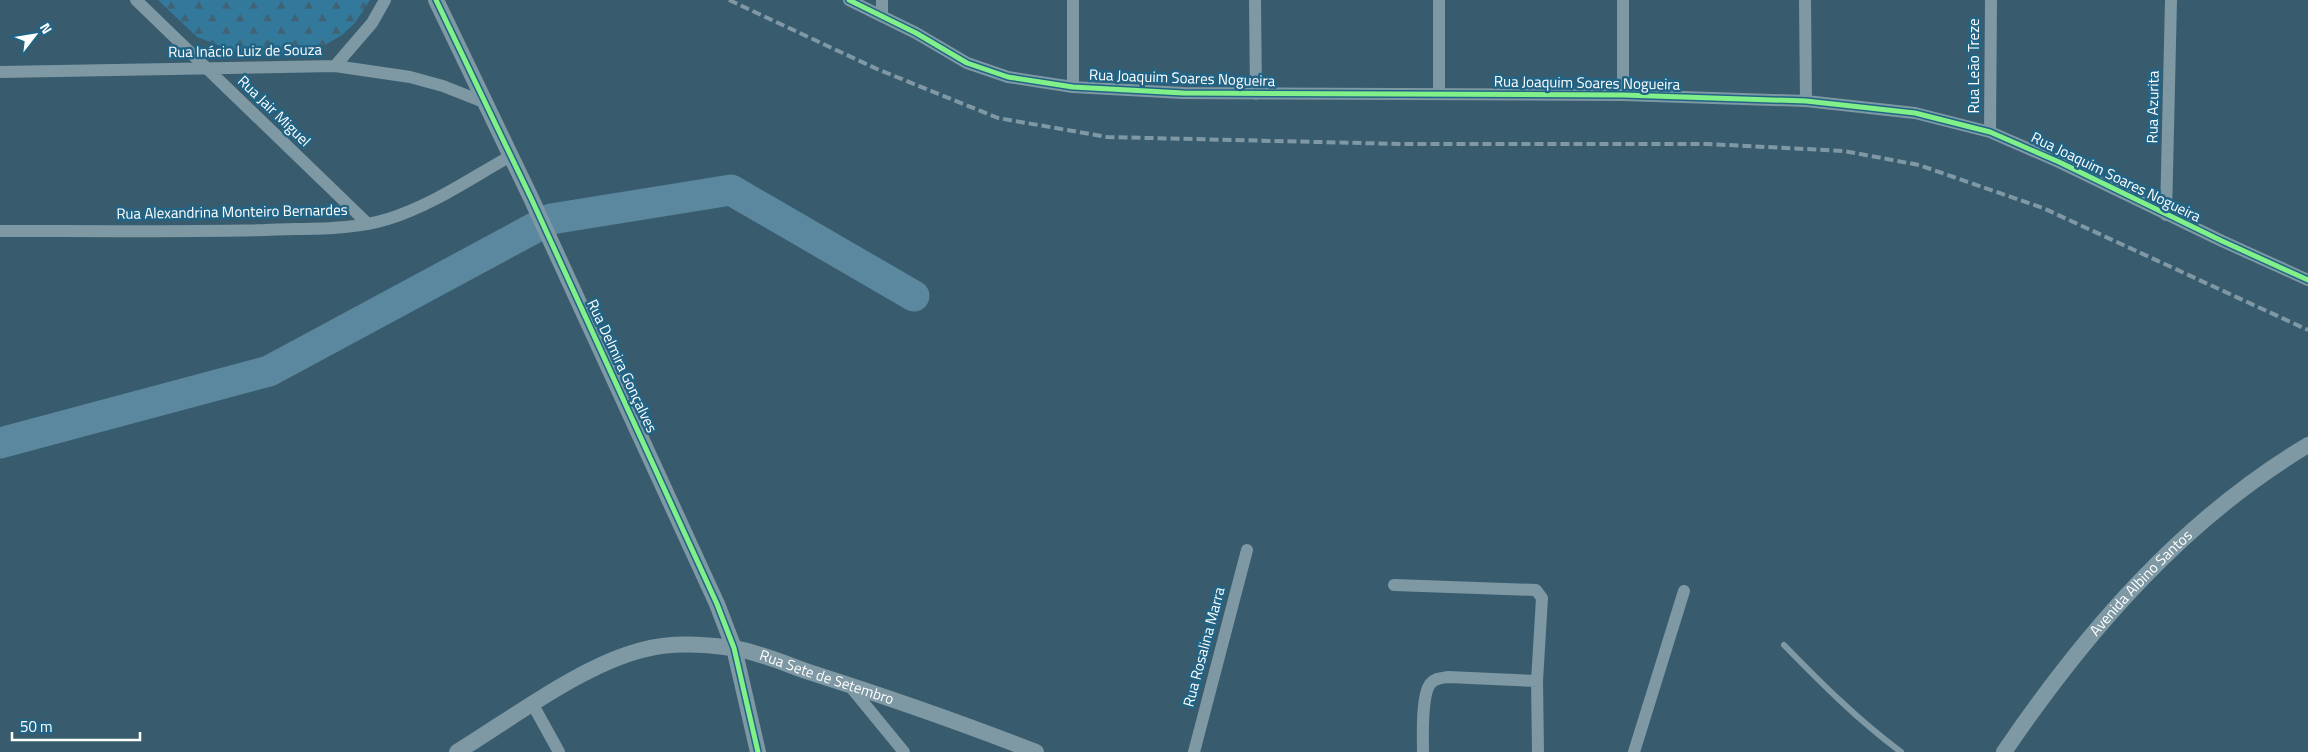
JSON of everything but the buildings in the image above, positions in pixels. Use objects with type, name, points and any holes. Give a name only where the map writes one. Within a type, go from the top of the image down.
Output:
[{"type":"street","name":"Rua Jair Miguel","points":[[136,0],[368,224]]},
{"type":"street","points":[[334,66],[372,23],[385,0]]},
{"type":"street","name":"Rua Delmira Gonçalves","points":[[436,0],[486,103],[509,156],[531,198],[703,572],[734,648],[758,752]]},
{"type":"street","name":"Rua Joaquim Soares Nogueira","points":[[849,0],[882,15],[967,63],[989,71],[1030,81],[1073,87],[1128,91],[1256,94],[1623,95],[1806,101],[1915,113],[1990,132],[2059,162],[2166,215],[2308,280]]},
{"type":"street","points":[[882,0],[882,15]]},
{"type":"street","points":[[1073,0],[1073,87]]},
{"type":"street","points":[[1255,0],[1256,94]]},
{"type":"street","points":[[1439,0],[1439,94]]},
{"type":"street","points":[[1623,0],[1623,95]]},
{"type":"street","points":[[1805,0],[1806,101]]},
{"type":"street","name":"Rua Leão Treze","points":[[1990,132],[1991,0]]},
{"type":"street","name":"Rua Azurita","points":[[2166,215],[2172,0]]},
{"type":"street","name":"Rua Inácio Luiz de Souza","points":[[0,72],[334,66],[410,77],[443,86],[486,103]]},
{"type":"street","name":"Rua Alexandrina Monteiro Bernardes","points":[[0,231],[243,230],[321,228],[368,224],[390,218],[417,207],[509,156]]},
{"type":"street","name":"Avenida Albino Santos","points":[[2004,752],[2086,640],[2154,567],[2216,510],[2282,461],[2308,446]]},
{"type":"street","name":"Rua Rosalina Marra","points":[[1194,752],[1247,550]]},
{"type":"street","points":[[1394,584],[1536,590],[1542,598],[1537,682],[1538,752]]},
{"type":"street","points":[[1634,752],[1684,591]]},
{"type":"street","name":"Rua Sete de Setembro","points":[[457,752],[606,663],[644,649],[693,645],[734,648],[848,684],[972,727],[1036,752]]},
{"type":"street","points":[[1423,752],[1426,697],[1428,688],[1435,680],[1448,677],[1537,682]]},
{"type":"street","points":[[848,684],[904,752]]},
{"type":"street","points":[[533,705],[559,752]]},
{"type":"lane","points":[[1784,645],[1866,725],[1901,752]]},
{"type":"green space","points":[[158,0],[370,0],[355,23],[342,35],[325,45],[290,54],[241,54],[197,37]]},
{"type":"waterway","points":[[0,443],[269,371],[551,219],[731,190],[914,296]]},
{"type":"railway","points":[[729,0],[877,69],[998,118],[1107,137],[1402,144],[1708,144],[1844,151],[1919,165],[2043,208],[2308,330]]},
{"type":"cycle path","points":[[436,0],[531,198],[717,604],[734,648],[758,752]]},
{"type":"cycle path","points":[[849,0],[916,33],[967,63],[1008,77],[1073,87],[1183,93],[1623,95],[1806,101],[1915,113],[1990,132],[2059,162],[2222,241],[2308,280]]}]
